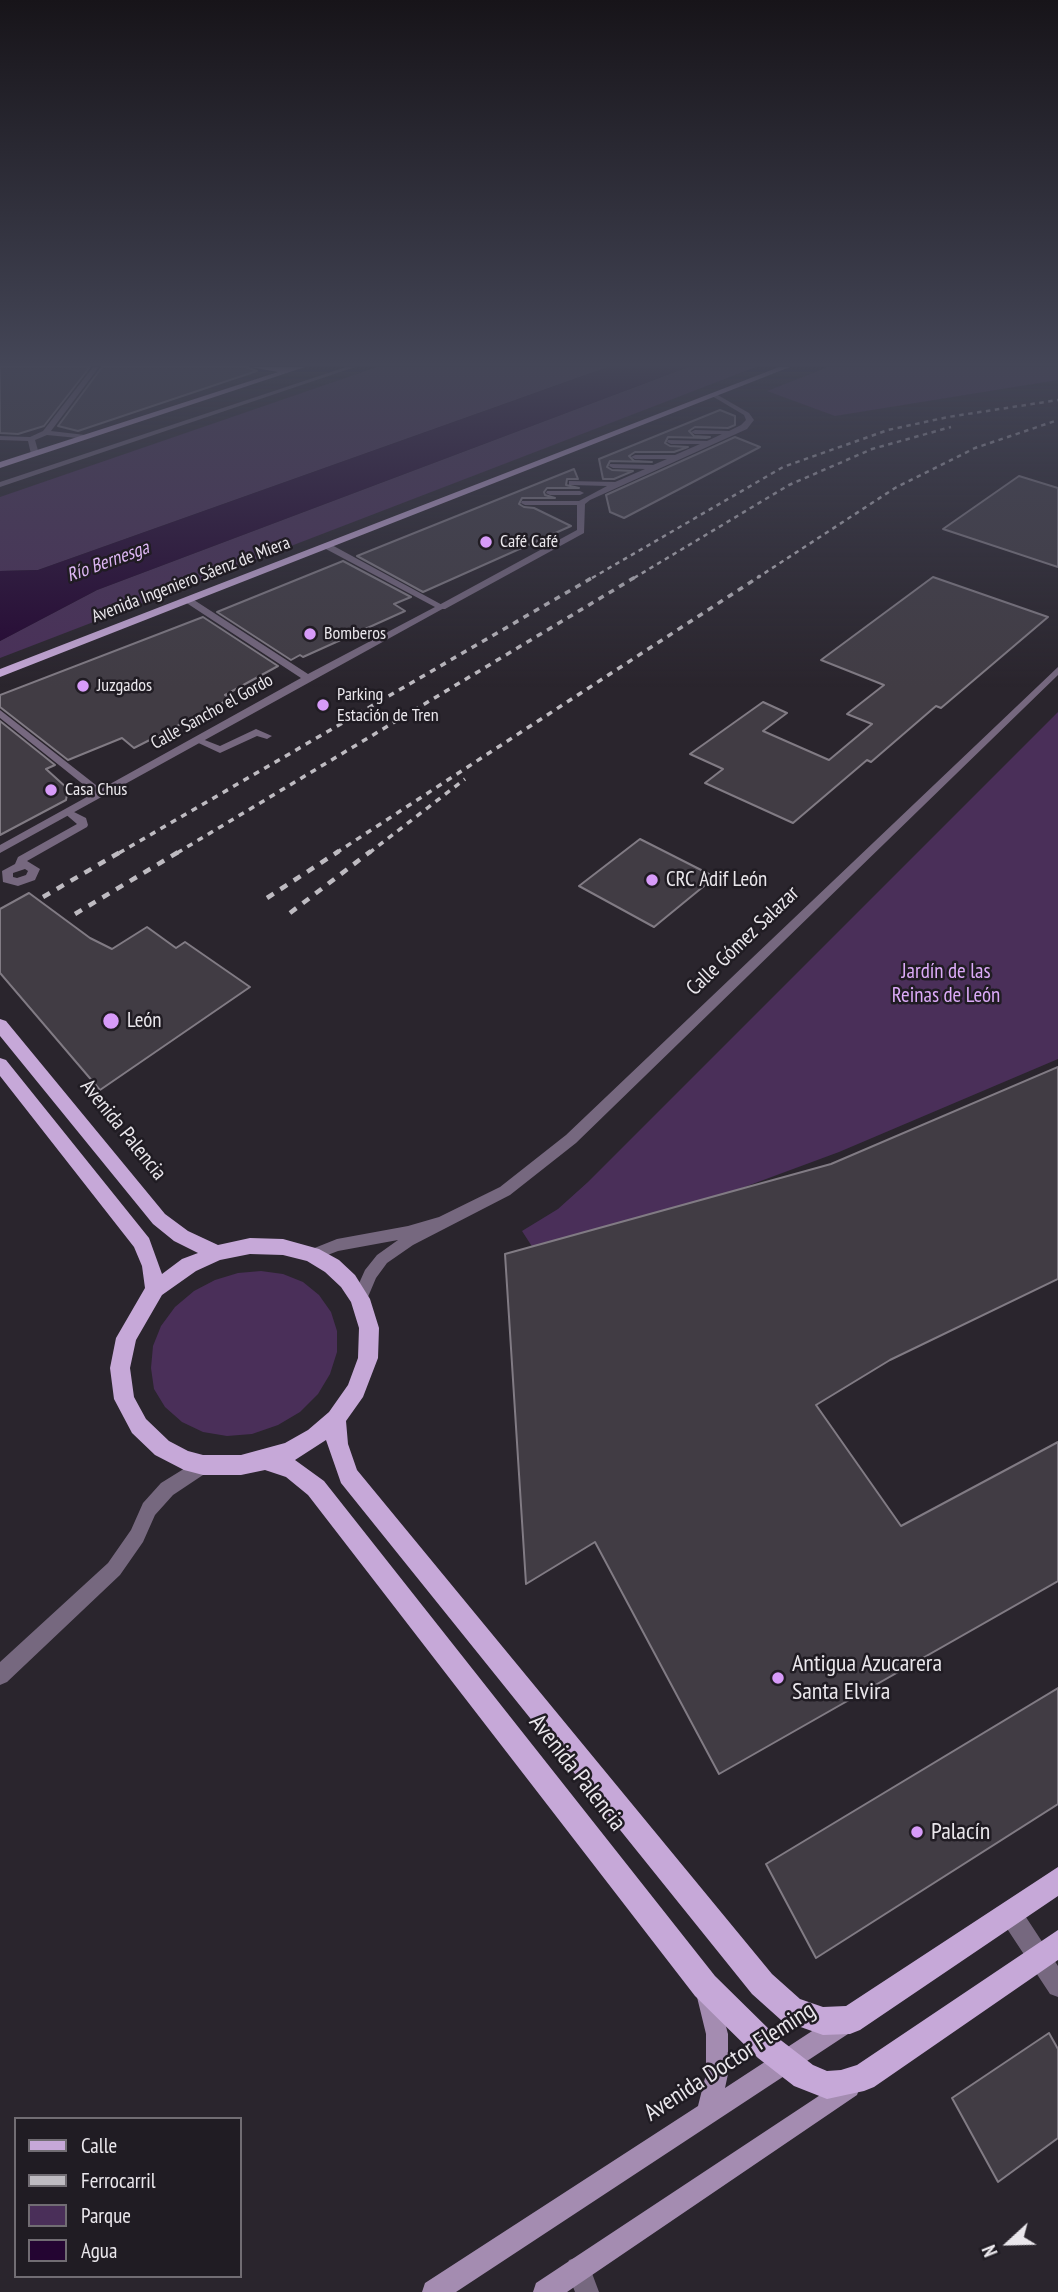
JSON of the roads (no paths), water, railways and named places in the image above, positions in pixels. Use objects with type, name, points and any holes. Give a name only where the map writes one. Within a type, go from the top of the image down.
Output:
[{"type":"main road","name":"Avenida Ingeniero Sáenz de Miera","points":[[0,673],[510,474]]},
{"type":"main road","name":"Avenida Palencia","points":[[0,1025],[159,1219],[181,1236],[217,1253]]},
{"type":"main road","points":[[0,1064],[142,1243],[151,1266],[155,1289]]},
{"type":"main road","points":[[282,1247],[312,1255],[332,1266],[348,1281],[360,1299],[369,1328],[368,1358],[356,1390],[335,1419],[315,1437],[291,1451],[241,1465],[203,1465],[184,1460],[162,1448],[139,1426],[124,1399],[120,1368],[126,1338],[155,1289],[189,1265],[217,1253],[282,1247]]},
{"type":"main road","name":"Avenida Palencia","points":[[335,1419],[337,1444],[349,1476],[762,1984],[792,2010],[823,2021],[850,2020]]},
{"type":"main road","name":"Avenida Palencia","points":[[265,1460],[293,1469],[316,1488],[705,1986],[768,2048],[804,2076],[827,2085],[864,2077]]},
{"type":"main road","name":"Avenida Doctor Fleming","points":[[434,2292],[850,2020],[1058,1880]]},
{"type":"main road","points":[[545,2292],[583,2281],[864,2077],[1049,1951]]},
{"type":"main road","points":[[705,1986],[717,2034],[717,2074],[708,2111]]},
{"type":"street","points":[[0,485],[33,474]]},
{"type":"street","points":[[525,503],[584,500],[639,474]]},
{"type":"street","points":[[587,477],[629,479]]},
{"type":"street","points":[[572,483],[618,484]]},
{"type":"street","points":[[560,488],[607,489]]},
{"type":"street","points":[[550,493],[597,493]]},
{"type":"street","points":[[536,498],[584,500]]},
{"type":"street","name":"Calle Sancho el Gordo","points":[[0,850],[308,678],[581,531],[584,500]]},
{"type":"street","points":[[327,545],[442,607]]},
{"type":"street","points":[[188,600],[308,678]]},
{"type":"street","name":"Calle Gómez Salazar","points":[[360,1299],[370,1275],[382,1259],[443,1222],[505,1191],[571,1139],[1058,670]]},
{"type":"street","points":[[0,713],[101,794]]},
{"type":"street","points":[[197,740],[220,750],[256,732],[267,736]]},
{"type":"street","points":[[0,893],[31,877],[34,872],[32,867],[21,865],[22,859],[83,825],[82,820],[68,812]]},
{"type":"street","name":"Calle Gómez Salazar","points":[[312,1255],[337,1245],[408,1232],[443,1222]]},
{"type":"street","points":[[0,1675],[114,1569],[137,1536],[149,1509],[167,1489],[203,1465]]},
{"type":"street","points":[[1010,1913],[1049,1951],[1058,1986]]},
{"type":"water","name":"Río Bernesga","points":[[308,474],[405,474],[97,590],[0,641],[0,571],[38,570]]},
{"type":"railway","points":[[592,578],[771,474]]},
{"type":"railway","points":[[634,578],[789,485],[814,474]]},
{"type":"railway","points":[[757,578],[895,488],[923,474]]},
{"type":"railway","points":[[119,853],[595,576]]},
{"type":"railway","points":[[177,853],[637,576]]},
{"type":"railway","points":[[336,853],[760,576]]},
{"type":"railway","points":[[369,853],[465,779]]},
{"type":"railway","points":[[43,897],[122,851]]},
{"type":"railway","points":[[75,914],[180,851]]},
{"type":"railway","points":[[267,898],[339,851]]},
{"type":"railway","points":[[290,913],[371,851]]},
{"type":"place","name":"Café Café","points":[[486,542]]},
{"type":"place","name":"Bomberos","points":[[310,634]]},
{"type":"place","name":"Juzgados","points":[[83,686]]},
{"type":"place","name":"Parking Estación de Tren","points":[[323,705]]},
{"type":"place","name":"Casa Chus","points":[[51,790]]},
{"type":"place","name":"CRC Adif León","points":[[652,880]]},
{"type":"place","name":"León","points":[[111,1021]]},
{"type":"place","name":"Antigua Azucarera Santa Elvira","points":[[778,1678]]},
{"type":"place","name":"Palacín","points":[[917,1832]]},
{"type":"park label","name":"Jardín de las Reinas de León","points":[[946,984]]}]
